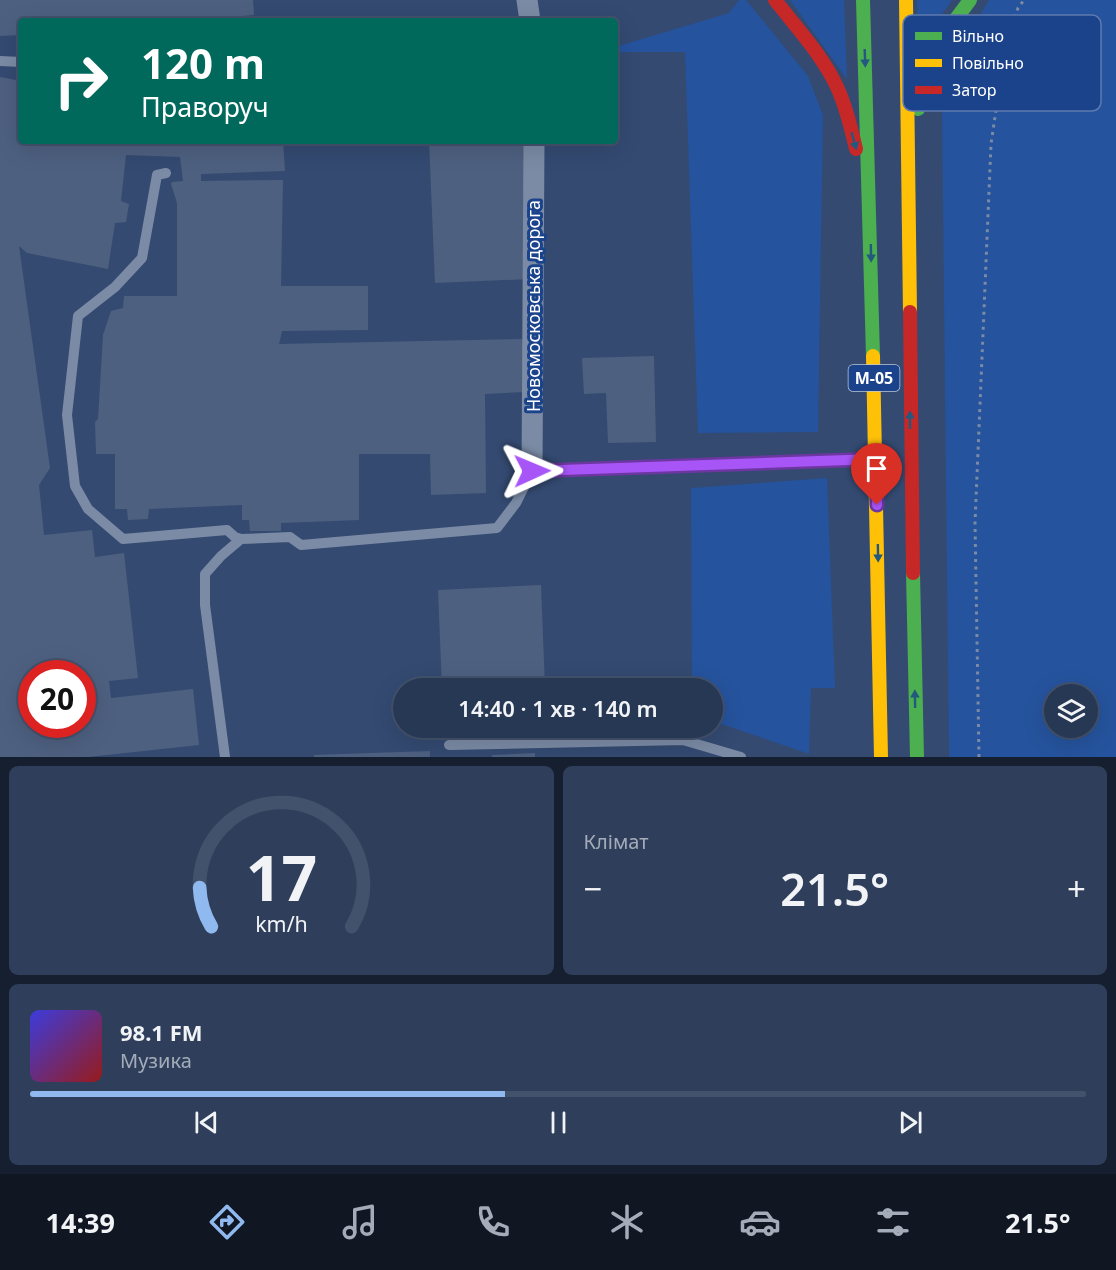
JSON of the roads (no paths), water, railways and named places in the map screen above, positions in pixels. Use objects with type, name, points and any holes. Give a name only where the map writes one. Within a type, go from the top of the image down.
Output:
[{"type":"main road","points":[[775,0],[818,55],[836,86],[847,115],[870,199]]},
{"type":"main road","name":"М-05","points":[[863,0],[870,199],[881,757]]},
{"type":"main road","name":"М-05","points":[[906,0],[906,15]]},
{"type":"main road","points":[[959,15],[970,0]]},
{"type":"main road","name":"М-05","points":[[908,111],[910,459],[917,757]]},
{"type":"main road","points":[[909,164],[917,111]]},
{"type":"street","points":[[527,0],[530,18]]},
{"type":"street","name":"Новомосковська дорога","points":[[532,471],[534,144]]},
{"type":"lane","points":[[0,61],[18,62]]},
{"type":"lane","points":[[166,173],[157,175],[142,258],[115,287],[78,316],[67,415],[75,486],[88,509],[123,539],[227,530],[241,539],[290,537],[301,545],[497,528],[516,503],[532,471],[876,459]]},
{"type":"lane","points":[[225,757],[205,605],[205,574],[241,539]]},
{"type":"lane","points":[[449,745],[682,740],[741,757]]}]
